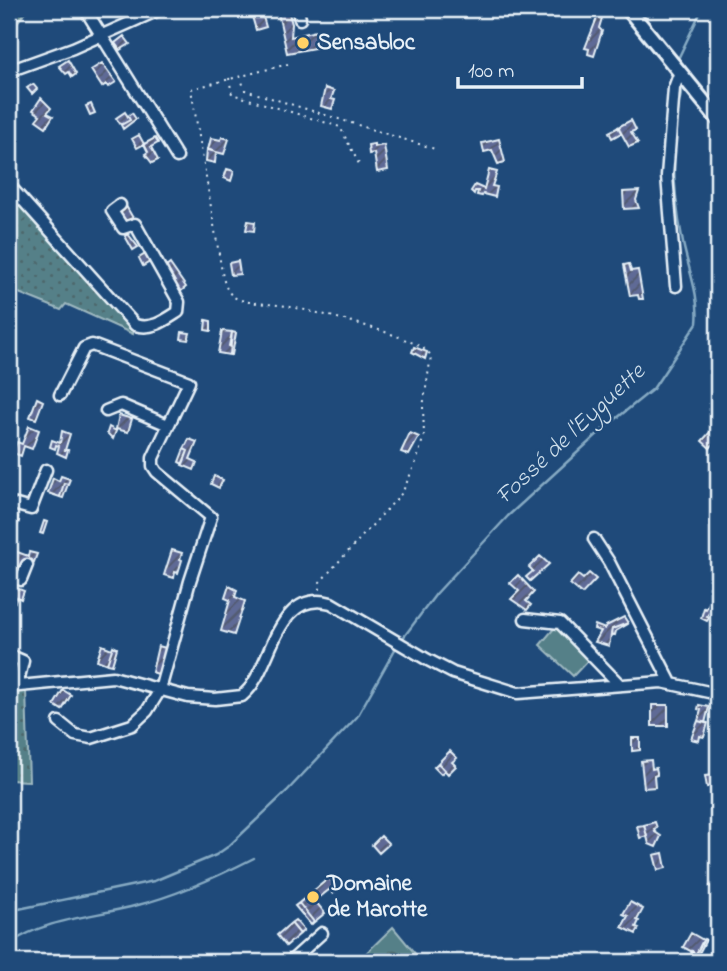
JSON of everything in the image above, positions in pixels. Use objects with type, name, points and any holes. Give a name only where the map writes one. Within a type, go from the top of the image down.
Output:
[{"type":"main road","points":[[628,9],[718,119]]},
{"type":"street","points":[[85,9],[177,157]]},
{"type":"street","points":[[9,71],[101,36],[162,9]]},
{"type":"street","points":[[676,286],[667,176],[674,88],[680,72]]},
{"type":"street","points":[[9,185],[135,326],[146,328],[178,312],[179,302],[135,224],[123,228],[112,211],[120,205]]},
{"type":"street","points":[[59,722],[75,735],[91,738],[132,725],[147,711],[160,690],[211,517],[153,466],[153,457],[189,382],[92,345],[85,348],[60,395]]},
{"type":"street","points":[[106,411],[121,405],[168,425]]},
{"type":"street","points":[[9,503],[31,509],[46,470]]},
{"type":"street","points":[[594,539],[609,562],[671,683]]},
{"type":"street","points":[[9,576],[21,580],[27,565]]},
{"type":"street","points":[[9,655],[23,661],[13,686],[113,677],[188,698],[242,696],[254,683],[285,618],[300,606],[321,600],[331,603],[464,678],[518,693],[619,684],[671,683],[718,694]]},
{"type":"street","points":[[525,619],[560,623],[619,684]]},
{"type":"street","points":[[290,962],[322,933]]},
{"type":"path","points":[[288,64],[191,89],[223,278],[228,293],[238,299],[291,307],[403,337],[428,350],[431,356],[423,407],[424,435],[417,460],[402,492],[320,582],[321,600]]},
{"type":"path","points":[[240,76],[245,90],[435,149]]},
{"type":"path","points":[[229,78],[232,94],[340,127],[360,166]]},
{"type":"green space","points":[[9,9],[28,9],[10,31],[9,37]]},
{"type":"green space","points":[[9,190],[134,328],[133,334],[66,304],[61,310],[9,289]]},
{"type":"green space","points":[[557,625],[590,658],[573,676],[540,645]]},
{"type":"green space","points":[[26,690],[29,781],[9,780],[9,692]]},
{"type":"green space","points":[[393,927],[422,962],[357,962]]},
{"type":"building","points":[[261,10],[266,27],[256,30],[251,13]]},
{"type":"building","points":[[288,10],[292,24],[291,37],[316,31],[320,47],[287,53],[278,13]]},
{"type":"building","points":[[595,16],[602,18],[599,28],[602,31],[594,56],[588,54],[589,49],[585,48],[597,18]]},
{"type":"building","points":[[124,36],[130,44],[120,50],[115,43]]},
{"type":"building","points":[[68,60],[76,74],[72,77],[59,66]]},
{"type":"building","points":[[102,63],[116,82],[108,87],[106,84],[102,87],[91,70]]},
{"type":"building","points":[[33,84],[37,89],[32,94],[27,88]]},
{"type":"building","points":[[325,88],[334,91],[332,109],[321,106]]},
{"type":"building","points":[[41,98],[51,108],[47,113],[53,116],[46,127],[36,120],[40,115],[33,110]]},
{"type":"building","points":[[91,104],[95,113],[90,115],[86,106]]},
{"type":"building","points":[[125,112],[130,120],[121,125],[116,118]]},
{"type":"building","points":[[132,113],[136,119],[123,129],[121,125],[130,120],[128,116]]},
{"type":"building","points":[[631,120],[636,130],[631,132],[638,143],[629,147],[618,127]]},
{"type":"building","points":[[619,127],[621,133],[612,138],[609,132]]},
{"type":"building","points":[[139,135],[144,144],[137,148],[132,139]]},
{"type":"building","points":[[222,137],[229,139],[224,154],[208,150],[211,138],[221,140]]},
{"type":"building","points":[[155,138],[158,143],[151,147],[158,160],[152,163],[145,154],[148,152],[144,144]]},
{"type":"building","points":[[499,139],[505,162],[498,164],[492,150],[484,152],[482,143]]},
{"type":"building","points":[[374,144],[374,147],[384,145],[388,170],[377,172],[374,153],[369,154],[368,145]]},
{"type":"building","points":[[207,149],[216,152],[215,163],[206,161]]},
{"type":"building","points":[[227,169],[234,171],[231,181],[224,178]]},
{"type":"building","points":[[489,170],[497,172],[492,186],[497,187],[495,197],[477,195],[478,191],[474,194],[471,191],[475,185],[484,189]]},
{"type":"building","points":[[639,191],[636,200],[639,208],[624,209],[623,192]]},
{"type":"building","points":[[126,206],[133,218],[124,223],[117,211]]},
{"type":"building","points":[[248,221],[255,222],[254,231],[246,230]]},
{"type":"building","points":[[128,234],[138,247],[133,250],[125,236]]},
{"type":"building","points":[[149,252],[153,260],[143,266],[139,258]]},
{"type":"building","points":[[238,261],[240,274],[231,275],[229,263]]},
{"type":"building","points":[[170,264],[186,287],[180,292],[167,270],[166,267]]},
{"type":"building","points":[[629,264],[631,271],[638,270],[643,299],[639,299],[638,295],[630,296],[624,265]]},
{"type":"building","points":[[206,320],[211,321],[211,331],[205,330]]},
{"type":"building","points":[[222,331],[232,332],[230,355],[218,353]]},
{"type":"building","points":[[182,332],[190,333],[188,340],[181,339]]},
{"type":"building","points":[[232,332],[236,333],[230,355],[229,346]]},
{"type":"building","points":[[414,347],[427,352],[425,359],[412,352]]},
{"type":"building","points":[[37,398],[43,401],[36,419],[30,417]]},
{"type":"building","points":[[119,415],[132,419],[128,432],[116,429]]},
{"type":"building","points":[[29,426],[39,430],[32,449],[24,446],[21,456],[13,453],[17,442],[22,444]]},
{"type":"building","points":[[109,427],[116,431],[113,439],[107,433]]},
{"type":"building","points":[[712,430],[718,439],[710,448],[702,441]]},
{"type":"building","points":[[62,431],[70,434],[65,450],[68,450],[66,457],[57,453],[59,446],[56,445],[55,449],[50,447],[52,440],[60,443]]},
{"type":"building","points":[[410,433],[419,437],[409,455],[401,452]]},
{"type":"building","points":[[189,439],[197,442],[190,459],[197,462],[194,470],[182,465],[188,451],[184,449]]},
{"type":"building","points":[[184,449],[188,451],[183,464],[179,462]]},
{"type":"building","points":[[61,476],[70,479],[68,484],[64,483],[60,497],[48,493],[53,478],[59,481]]},
{"type":"building","points":[[214,476],[223,480],[219,488],[211,484]]},
{"type":"building","points":[[64,483],[68,484],[63,498],[60,497]]},
{"type":"building","points":[[11,514],[18,517],[19,521],[13,536],[9,534]]},
{"type":"building","points":[[44,521],[47,522],[43,534],[40,533]]},
{"type":"building","points":[[9,549],[28,556],[29,552],[37,554],[34,562],[26,560],[25,564],[21,563],[19,567],[11,565],[10,568]]},
{"type":"building","points":[[172,550],[182,553],[178,573],[175,572],[174,578],[164,575]]},
{"type":"building","points":[[540,556],[549,564],[530,581],[526,577],[533,571],[529,567]]},
{"type":"building","points":[[589,573],[596,579],[582,594],[570,584],[578,575],[583,579]]},
{"type":"building","points":[[518,575],[534,592],[526,601],[531,605],[527,610],[511,599],[519,591],[510,583]]},
{"type":"building","points":[[10,583],[11,586],[24,591],[21,599],[17,597],[15,602],[9,599]]},
{"type":"building","points":[[229,586],[237,590],[235,597],[245,601],[234,635],[221,631],[230,600],[225,598]]},
{"type":"building","points":[[712,597],[718,601],[707,616],[710,617],[707,621],[701,618]]},
{"type":"building","points":[[624,617],[628,623],[612,629],[609,646],[595,642],[601,631],[594,629],[595,625],[605,629]]},
{"type":"building","points":[[628,623],[616,631],[615,635],[611,634],[612,629]]},
{"type":"building","points":[[102,645],[112,649],[107,664],[97,660]]},
{"type":"building","points":[[113,646],[117,648],[112,665],[107,664]]},
{"type":"building","points":[[158,646],[166,648],[158,674],[152,672]]},
{"type":"building","points":[[63,690],[71,695],[62,710],[54,705]]},
{"type":"building","points":[[652,705],[668,705],[668,726],[652,726]]},
{"type":"building","points":[[699,705],[709,707],[705,723],[698,721],[701,710],[698,709]]},
{"type":"building","points":[[698,721],[708,723],[704,737],[700,736],[699,741],[691,739]]},
{"type":"building","points":[[632,738],[640,738],[640,750],[632,751]]},
{"type":"building","points":[[450,751],[457,758],[452,762],[456,766],[448,774],[438,763]]},
{"type":"building","points":[[651,760],[652,769],[656,768],[657,772],[654,776],[655,787],[644,788],[641,761]]},
{"type":"building","points":[[438,763],[445,770],[441,774],[434,767]]},
{"type":"building","points":[[715,775],[717,785],[707,787],[705,776]]},
{"type":"building","points":[[655,822],[655,832],[661,836],[656,847],[649,844],[644,825]]},
{"type":"building","points":[[644,825],[647,836],[640,838],[637,826]]},
{"type":"building","points":[[381,836],[389,844],[379,853],[372,845]]},
{"type":"building","points":[[663,853],[666,868],[658,870],[654,855]]},
{"type":"building","name":"Domaine de Marotte","points":[[329,878],[338,889],[333,893],[330,889],[315,901],[325,913],[314,922],[299,903]]},
{"type":"building","points":[[718,878],[718,895],[710,886]]},
{"type":"building","points":[[630,902],[643,909],[637,920],[639,921],[636,927],[639,928],[636,934],[622,927],[628,916],[623,914]]},
{"type":"building","points":[[299,903],[314,922],[311,925],[295,906]]},
{"type":"building","points":[[295,920],[304,930],[300,934],[291,923]]},
{"type":"building","points":[[291,923],[300,934],[286,946],[277,935]]},
{"type":"building","points":[[691,933],[703,940],[696,954],[683,947]]},
{"type":"building","points":[[704,939],[706,940],[697,957],[691,953],[692,951],[696,954]]},
{"type":"waterway","name":"Fossé de l'Eyguette","points":[[677,61],[702,9]]},
{"type":"waterway","name":"Fossé de l'Eyguette","points":[[403,638],[436,594],[508,516],[601,431],[653,389],[697,323],[695,292],[683,243],[675,185],[674,144],[683,86],[680,82]]},
{"type":"waterway","name":"Fossé de l'Eyguette","points":[[9,911],[154,881],[216,855],[287,791],[357,717],[398,644]]},
{"type":"waterway","points":[[9,944],[55,923],[168,896],[212,879],[254,858]]},
{"type":"place","name":"Sensabloc","points":[[303,43]]},
{"type":"place","name":"Domaine de Marotte","points":[[313,897]]}]
